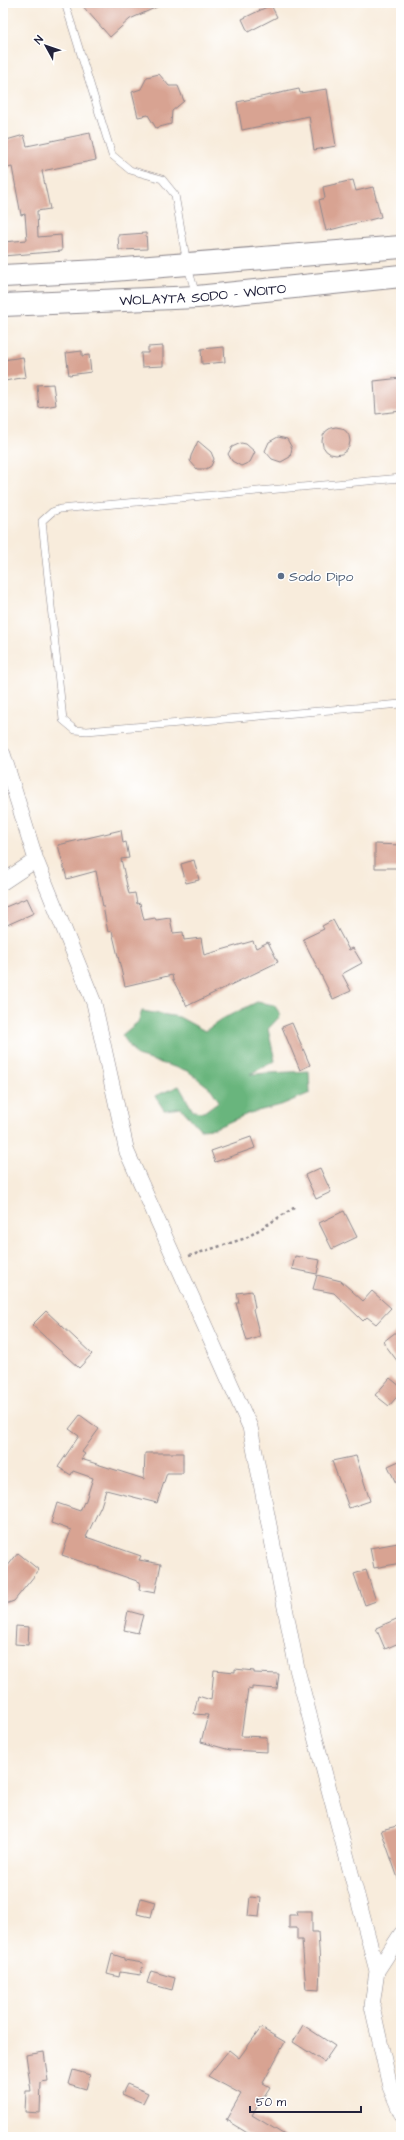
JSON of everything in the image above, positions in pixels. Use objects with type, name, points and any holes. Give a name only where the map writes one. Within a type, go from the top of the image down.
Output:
[{"type":"highway","points":[[3,276],[187,264],[401,247]]},
{"type":"highway","name":"WOLAYTA SODO - WOITO","points":[[3,305],[197,297],[401,276]]},
{"type":"street","points":[[3,754],[36,860],[94,1003],[127,1152],[250,1427],[296,1669],[377,1972],[372,2006],[390,2087],[401,2113]]},
{"type":"street","points":[[3,882],[36,860]]},
{"type":"street","points":[[377,1972],[401,1934]]},
{"type":"lane","points":[[65,3],[112,155],[130,170],[162,179],[175,195],[187,264],[197,297]]},
{"type":"lane","points":[[401,478],[60,509],[52,512],[42,521],[63,720],[75,730],[87,731],[401,704]]},
{"type":"path","points":[[176,1261],[246,1238],[297,1206]]},
{"type":"green space","points":[[257,1002],[274,1005],[281,1015],[268,1029],[275,1061],[250,1074],[309,1071],[310,1093],[281,1105],[250,1113],[215,1128],[200,1129],[181,1108],[164,1110],[155,1096],[179,1086],[193,1111],[204,1112],[219,1101],[211,1089],[188,1071],[137,1056],[122,1035],[138,1022],[142,1011],[179,1017],[205,1031],[224,1018]]},
{"type":"building","points":[[80,3],[166,3],[130,19],[110,37]]},
{"type":"building","points":[[271,5],[277,17],[248,32],[242,19]]},
{"type":"building","points":[[159,74],[169,86],[178,86],[184,101],[172,111],[171,124],[156,128],[148,115],[138,117],[132,92],[141,89],[147,77]]},
{"type":"building","points":[[299,89],[300,93],[327,89],[336,146],[314,150],[309,116],[242,130],[237,102]]},
{"type":"building","points":[[90,133],[96,160],[42,171],[50,209],[37,211],[38,237],[61,235],[62,251],[3,256],[3,242],[27,240],[25,214],[21,215],[12,167],[3,169],[3,141],[24,135],[27,146]]},
{"type":"building","points":[[353,180],[356,191],[373,187],[381,217],[326,231],[319,200],[325,198],[323,187]]},
{"type":"building","points":[[146,233],[147,249],[119,250],[118,235]]},
{"type":"building","points":[[163,346],[163,366],[142,367],[141,353],[148,353],[148,347]]},
{"type":"building","points":[[224,347],[225,362],[202,364],[201,349]]},
{"type":"building","points":[[82,351],[82,356],[89,355],[91,372],[69,375],[66,353]]},
{"type":"building","points":[[23,357],[26,377],[5,381],[3,360]]},
{"type":"building","points":[[401,378],[401,411],[376,414],[374,381]]},
{"type":"building","points":[[53,384],[56,405],[39,408],[37,385]]},
{"type":"building","points":[[336,427],[346,431],[350,441],[346,451],[336,455],[326,451],[322,441],[326,431]]},
{"type":"building","points":[[278,437],[287,439],[292,448],[290,457],[281,462],[272,459],[265,451],[269,442]]},
{"type":"building","points":[[198,441],[211,452],[214,459],[211,466],[206,469],[197,469],[190,461]]},
{"type":"building","points":[[241,443],[246,444],[255,452],[250,462],[241,466],[232,461],[228,454],[232,447]]},
{"type":"building","points":[[121,830],[123,843],[126,842],[129,858],[121,859],[129,894],[135,893],[137,904],[140,903],[144,920],[170,918],[173,933],[183,932],[184,940],[201,938],[204,955],[253,941],[256,948],[268,942],[278,962],[187,1006],[173,980],[172,975],[125,986],[112,931],[108,932],[96,871],[67,879],[58,845]]},
{"type":"building","points":[[375,844],[401,845],[401,868],[375,868]]},
{"type":"building","points":[[194,860],[199,880],[186,883],[181,864]]},
{"type":"building","points":[[27,898],[34,913],[7,925],[3,915],[3,908]]},
{"type":"building","points":[[333,920],[349,950],[353,948],[362,963],[342,974],[351,991],[333,999],[303,939],[324,929],[322,926]]},
{"type":"building","points":[[292,1023],[310,1065],[300,1070],[282,1027]]},
{"type":"building","points":[[251,1137],[255,1148],[215,1162],[211,1151]]},
{"type":"building","points":[[320,1168],[331,1192],[316,1199],[305,1175]]},
{"type":"building","points":[[344,1211],[357,1237],[332,1249],[319,1223]]},
{"type":"building","points":[[295,1256],[320,1260],[317,1274],[292,1269]]},
{"type":"building","points":[[317,1275],[341,1281],[363,1301],[372,1291],[391,1308],[376,1324],[367,1317],[363,1321],[334,1293],[313,1289]]},
{"type":"building","points":[[252,1291],[255,1308],[253,1309],[260,1337],[247,1341],[236,1303],[239,1303],[237,1293]]},
{"type":"building","points":[[46,1311],[92,1354],[79,1368],[32,1325]]},
{"type":"building","points":[[401,1328],[401,1366],[383,1342]]},
{"type":"building","points":[[390,1378],[401,1387],[401,1392],[389,1406],[375,1395]]},
{"type":"building","points":[[80,1415],[99,1429],[82,1452],[85,1454],[81,1459],[144,1479],[145,1453],[183,1453],[183,1473],[167,1473],[157,1503],[106,1490],[101,1506],[86,1537],[141,1556],[139,1560],[161,1564],[155,1593],[139,1590],[140,1582],[62,1555],[71,1530],[51,1523],[57,1503],[80,1511],[84,1502],[85,1503],[93,1478],[73,1471],[71,1475],[58,1467],[79,1436],[69,1429]]},
{"type":"building","points":[[356,1456],[370,1501],[349,1508],[332,1461]]},
{"type":"building","points":[[401,1460],[401,1494],[388,1466]]},
{"type":"building","points":[[398,1543],[401,1563],[374,1568],[370,1548]]},
{"type":"building","points":[[18,1553],[39,1570],[14,1601],[3,1605],[3,1572]]},
{"type":"building","points":[[366,1570],[376,1601],[365,1605],[354,1574]]},
{"type":"building","points":[[128,1611],[143,1615],[138,1633],[124,1630]]},
{"type":"building","points":[[401,1617],[401,1642],[385,1649],[376,1628]]},
{"type":"building","points":[[16,1626],[29,1627],[28,1645],[15,1644]]},
{"type":"building","points":[[235,1669],[254,1671],[254,1673],[279,1674],[277,1689],[252,1687],[252,1690],[248,1689],[241,1736],[267,1737],[267,1752],[230,1750],[201,1742],[208,1715],[194,1714],[198,1696],[211,1700],[214,1670],[235,1672]]},
{"type":"building","points":[[401,1825],[401,1884],[400,1884],[381,1830]]},
{"type":"building","points":[[250,1897],[261,1898],[259,1917],[248,1916]]},
{"type":"building","points":[[141,1898],[155,1902],[151,1917],[137,1914]]},
{"type":"building","points":[[296,1911],[312,1911],[312,1932],[318,1932],[320,1966],[319,1990],[306,1989],[302,1940],[297,1940],[297,1928],[289,1928],[289,1915],[297,1915]]},
{"type":"building","points":[[112,1954],[124,1958],[124,1960],[143,1963],[141,1975],[120,1972],[119,1977],[107,1974]]},
{"type":"building","points":[[151,1971],[175,1978],[172,1990],[147,1983]]},
{"type":"building","points":[[303,2025],[335,2046],[324,2062],[293,2042]]},
{"type":"building","points":[[261,2028],[285,2042],[263,2083],[270,2087],[252,2115],[288,2137],[254,2137],[226,2120],[241,2094],[208,2076],[229,2050],[239,2058]]},
{"type":"building","points":[[44,2052],[48,2081],[41,2082],[40,2113],[25,2112],[26,2091],[31,2091],[26,2055]]},
{"type":"building","points":[[73,2070],[90,2075],[86,2089],[69,2084]]},
{"type":"building","points":[[127,2084],[148,2093],[143,2103],[122,2094]]},
{"type":"place","name":"Sodo Dipo","points":[[281,576]]}]
